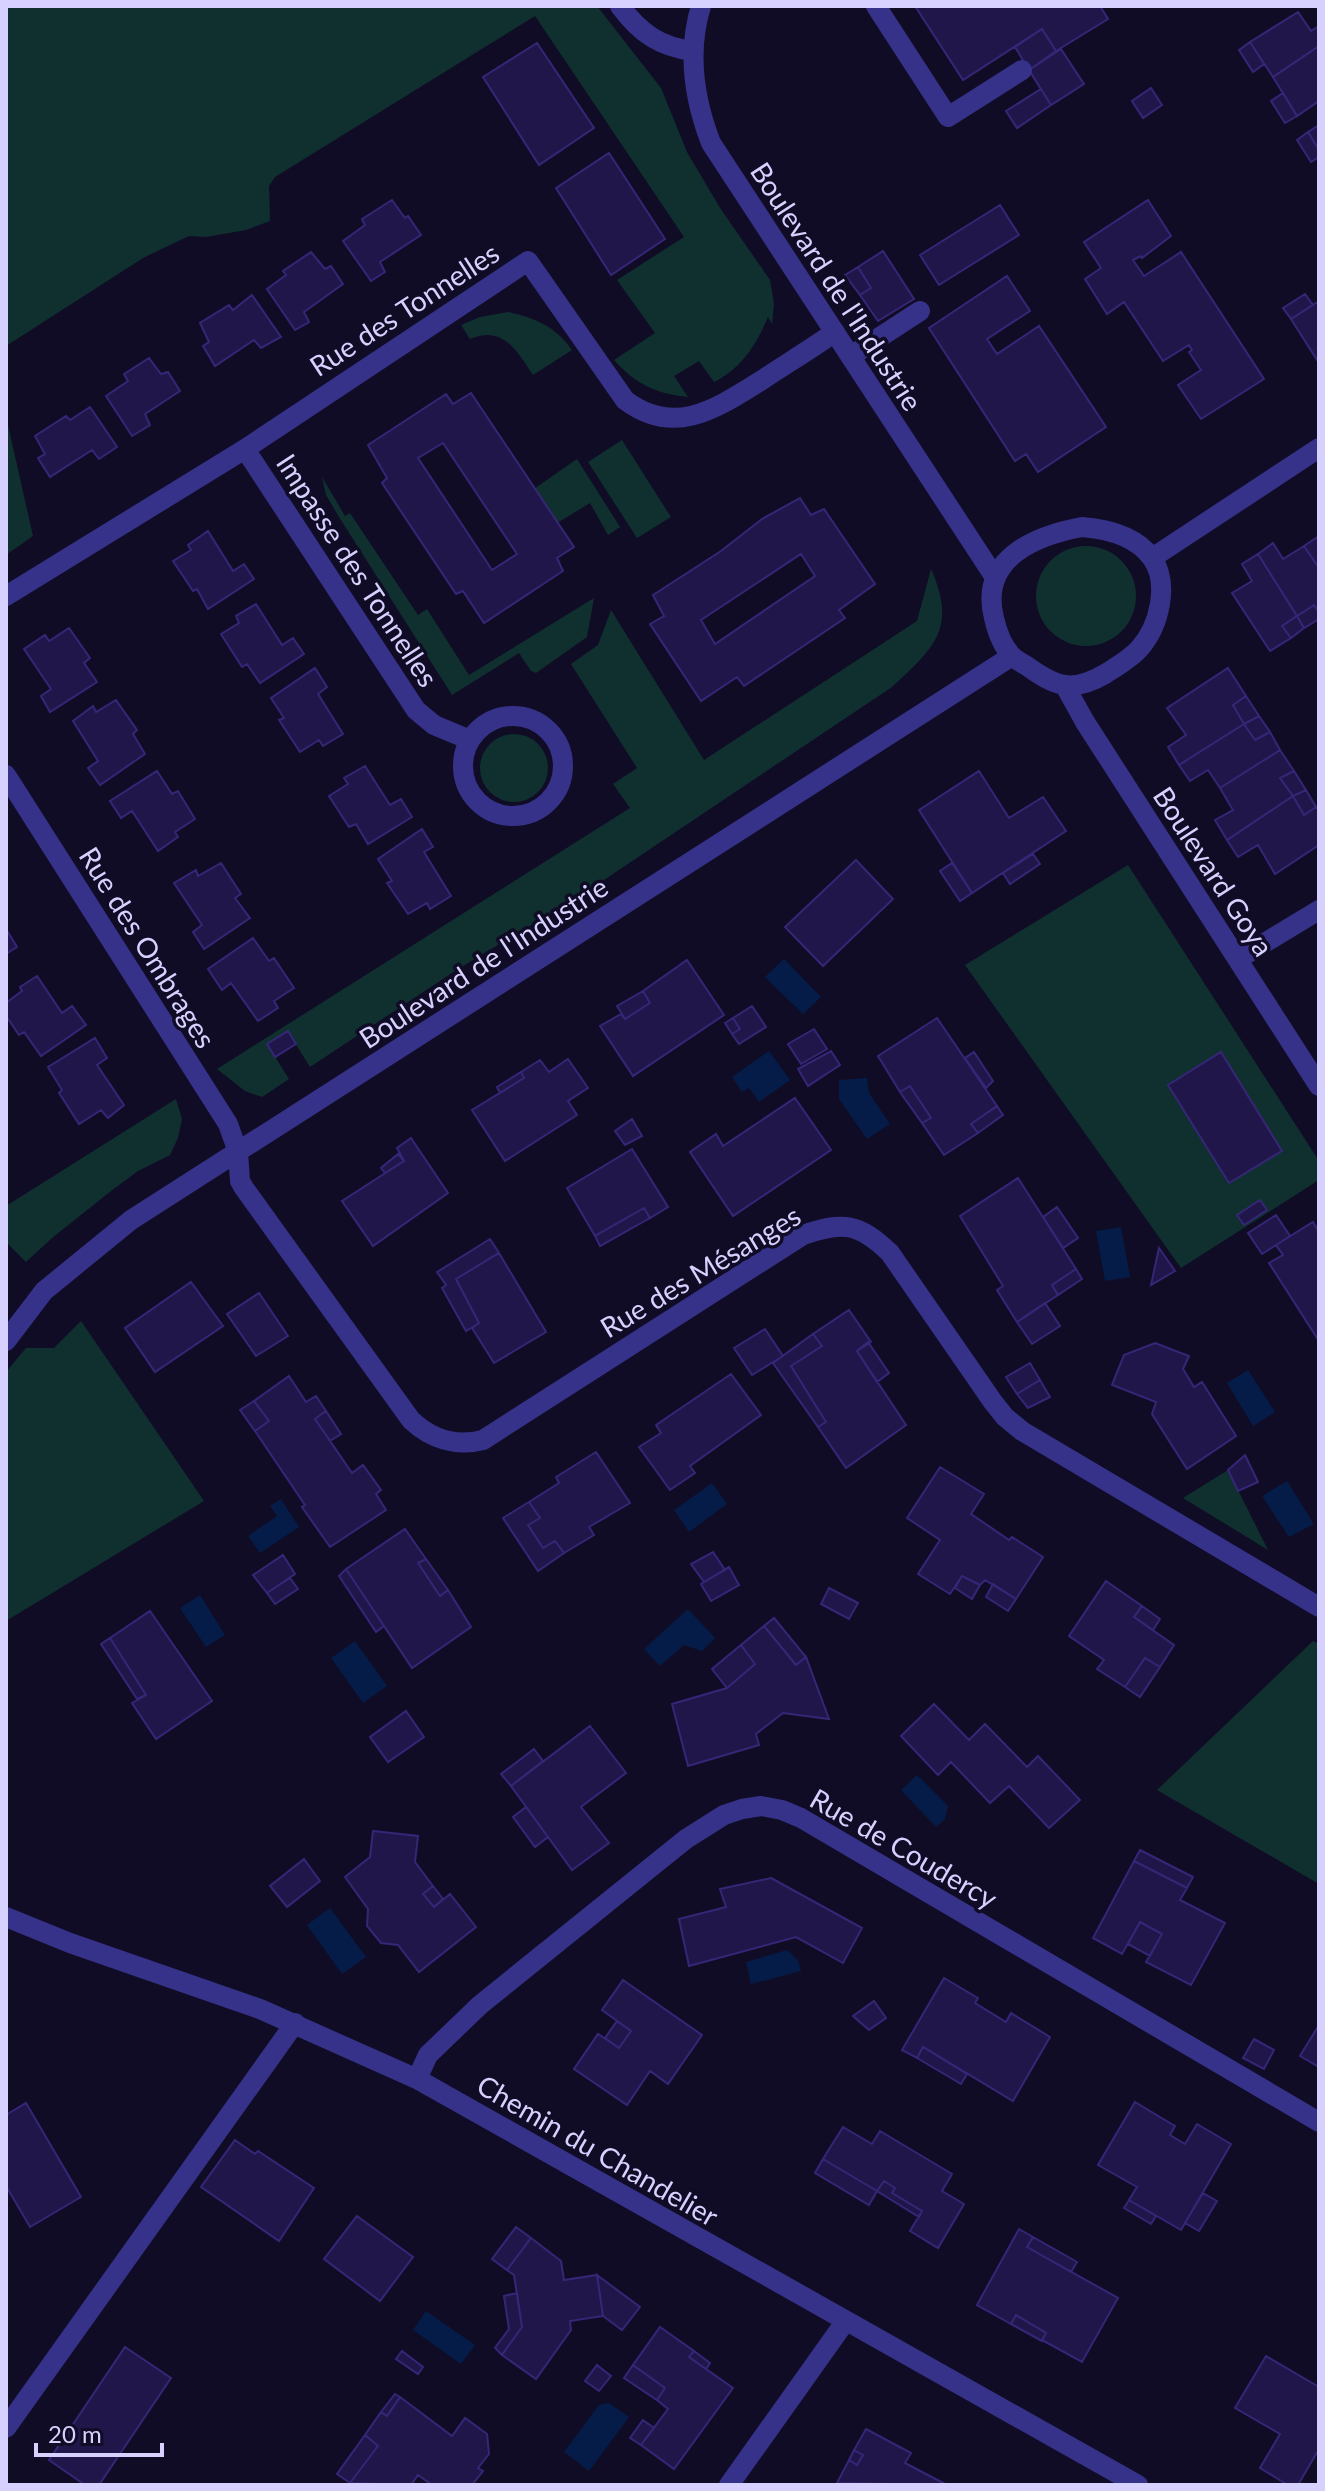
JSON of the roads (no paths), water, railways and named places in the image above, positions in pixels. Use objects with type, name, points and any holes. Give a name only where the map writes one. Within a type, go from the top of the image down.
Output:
[{"type":"street","points":[[620,6],[641,31],[655,41],[671,48],[693,51]]},
{"type":"street","name":"Boulevard de l'Industrie","points":[[701,6],[693,51],[697,95],[711,143],[994,576]]},
{"type":"street","points":[[876,6],[948,117],[1022,70]]},
{"type":"street","name":"Rue des Tonnelles","points":[[6,596],[245,449],[528,261],[625,400],[637,409],[660,418],[692,417],[719,406],[835,332]]},
{"type":"street","points":[[851,356],[920,311]]},
{"type":"street","points":[[1152,558],[1319,448]]},
{"type":"street","name":"Impasse des Tonnelles","points":[[245,449],[416,710],[434,725],[470,740]]},
{"type":"street","points":[[1082,527],[1105,529],[1129,538],[1152,558],[1160,582],[1160,603],[1153,628],[1139,649],[1091,682],[1065,686],[1041,676],[1012,656],[998,634],[991,608],[994,576],[1004,561],[1028,545],[1058,532],[1082,527]]},
{"type":"street","name":"Boulevard de l'Industrie","points":[[6,1341],[44,1291],[120,1229],[1012,656]]},
{"type":"street","name":"Boulevard Goya","points":[[1065,686],[1085,722],[1319,1086]]},
{"type":"street","points":[[514,716],[531,719],[546,728],[560,751],[563,776],[556,793],[545,806],[529,814],[512,817],[495,813],[480,804],[468,791],[463,774],[463,756],[470,740],[481,727],[497,719],[514,716]]},
{"type":"street","name":"Rue des Ombrages","points":[[6,775],[228,1124],[238,1152]]},
{"type":"street","points":[[1238,959],[1319,910]]},
{"type":"street","name":"Rue des Mésanges","points":[[238,1152],[240,1181],[244,1188],[411,1420],[442,1440],[463,1443],[483,1440],[803,1235],[824,1228],[849,1226],[872,1235],[890,1253],[993,1402],[1022,1431],[1319,1607]]},
{"type":"street","name":"Rue de Coudercy","points":[[417,2079],[428,2055],[480,2005],[686,1839],[724,1815],[761,1806],[801,1818],[1319,2122]]},
{"type":"street","name":"Chemin du Chandelier","points":[[6,1917],[295,2023],[417,2079],[1138,2485]]},
{"type":"street","points":[[6,2428],[295,2023]]},
{"type":"street","points":[[729,2485],[845,2322]]},
{"type":"water","points":[[784,959],[821,997],[803,1014],[765,977]]},
{"type":"water","points":[[769,1051],[790,1080],[759,1102],[749,1088],[742,1092],[732,1077]]},
{"type":"water","points":[[867,1078],[869,1093],[890,1124],[867,1139],[839,1099],[839,1080]]},
{"type":"water","points":[[1121,1227],[1130,1277],[1105,1281],[1096,1231]]},
{"type":"water","points":[[1248,1370],[1275,1412],[1253,1426],[1227,1383]]},
{"type":"water","points":[[1287,1481],[1314,1524],[1289,1537],[1262,1496]]},
{"type":"water","points":[[712,1483],[727,1504],[689,1532],[674,1510]]},
{"type":"water","points":[[281,1499],[299,1527],[260,1553],[248,1536],[277,1516],[270,1506]]},
{"type":"water","points":[[200,1595],[225,1635],[206,1647],[180,1608]]},
{"type":"water","points":[[688,1609],[715,1638],[702,1651],[684,1645],[660,1666],[644,1649]]},
{"type":"water","points":[[355,1641],[387,1686],[363,1703],[331,1658]]},
{"type":"water","points":[[917,1775],[948,1806],[945,1819],[936,1827],[901,1790]]},
{"type":"water","points":[[330,1908],[366,1957],[342,1974],[307,1925]]},
{"type":"water","points":[[787,1950],[798,1960],[801,1971],[751,1984],[746,1962]]},
{"type":"water","points":[[426,2311],[475,2345],[461,2364],[413,2330]]},
{"type":"water","points":[[609,2403],[629,2417],[589,2471],[564,2452],[599,2405]]}]
